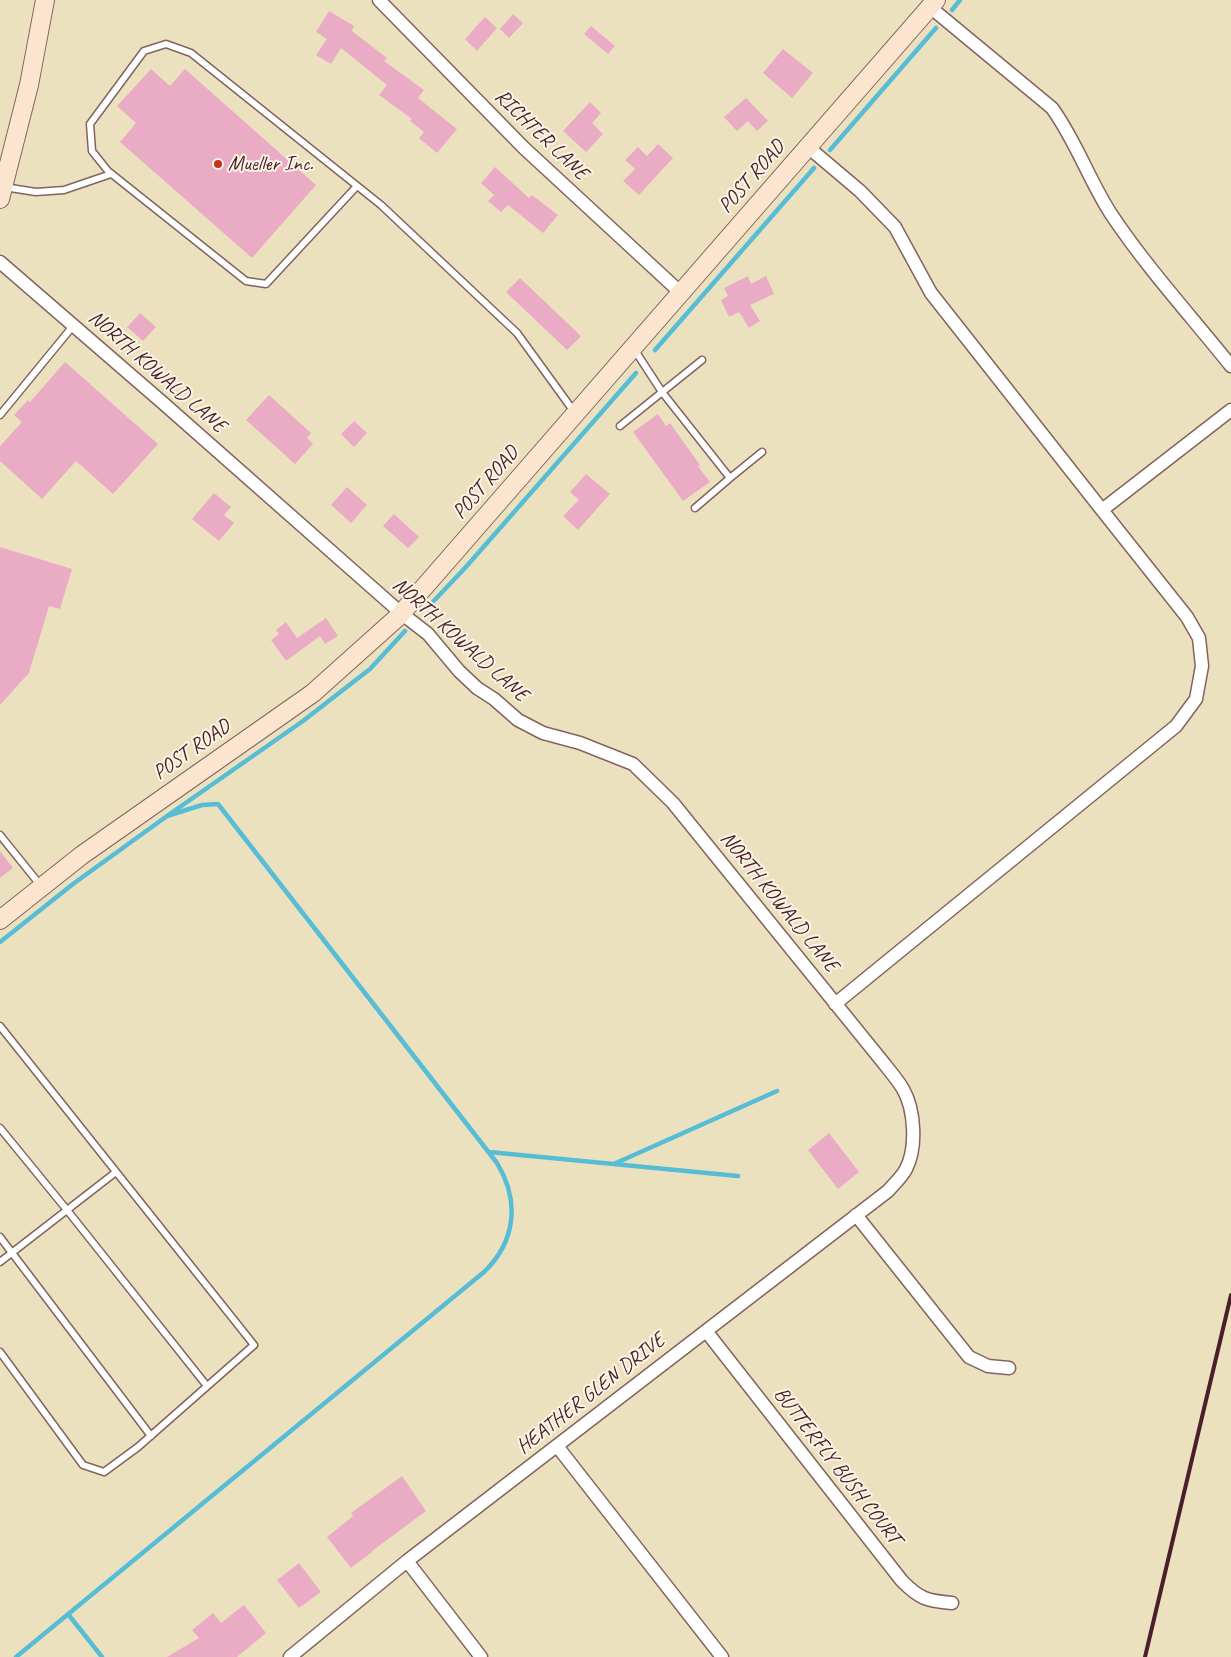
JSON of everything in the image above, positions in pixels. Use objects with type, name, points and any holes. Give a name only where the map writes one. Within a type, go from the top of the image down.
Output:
[{"type":"street","points":[[2,193],[29,85],[45,0]]},
{"type":"street","name":"RICHTER LANE","points":[[379,0],[517,141],[681,293]]},
{"type":"street","points":[[933,4],[1052,108],[1065,126],[1110,212],[1135,247],[1231,366]]},
{"type":"street","name":"POST ROAD","points":[[0,920],[82,855],[313,693],[401,613],[933,4]]},
{"type":"street","points":[[808,148],[860,191],[895,227],[931,293],[1186,617],[1199,638],[1202,666],[1196,699],[1176,726],[835,1004]]},
{"type":"street","name":"NORTH KOWALD LANE","points":[[0,262],[72,326],[164,403],[401,613],[428,634],[459,671],[477,688],[494,699],[518,720],[543,733],[580,744],[633,764],[673,803],[903,1088],[911,1105],[913,1134],[910,1159]]},
{"type":"street","points":[[1102,510],[1231,410]]},
{"type":"street","name":"HEATHER GLEN DRIVE","points":[[290,1657],[407,1562],[888,1191],[905,1171],[910,1159]]},
{"type":"street","points":[[856,1215],[969,1356],[988,1366],[1009,1368]]},
{"type":"street","name":"BUTTERFLY BUSH COURT","points":[[706,1331],[902,1581],[916,1594],[932,1601],[952,1603]]},
{"type":"street","points":[[557,1446],[722,1657]]},
{"type":"street","points":[[407,1562],[481,1657]]},
{"type":"lane","points":[[357,186],[266,284],[246,282],[111,174],[92,151],[90,124],[144,51],[166,44],[191,53],[381,205],[517,333],[576,414]]},
{"type":"lane","points":[[2,193],[64,190],[111,174]]},
{"type":"lane","points":[[0,415],[72,326]]},
{"type":"lane","points":[[633,348],[662,392],[730,478]]},
{"type":"lane","points":[[620,426],[702,360]]},
{"type":"lane","points":[[695,508],[762,452]]},
{"type":"lane","points":[[0,835],[42,887]]},
{"type":"lane","points":[[0,1026],[254,1345],[151,1436],[104,1472],[83,1465],[0,1352]]},
{"type":"lane","points":[[0,1128],[207,1386]]},
{"type":"lane","points":[[0,1262],[116,1172]]},
{"type":"lane","points":[[0,1236],[151,1436]]},
{"type":"building","points":[[329,11],[354,26],[352,31],[387,58],[384,61],[424,90],[418,98],[457,129],[437,153],[419,138],[424,132],[410,121],[412,119],[379,95],[387,85],[341,48],[331,64],[316,55],[327,39],[316,32]]},
{"type":"building","points":[[513,14],[523,23],[509,38],[500,29]]},
{"type":"building","points":[[485,17],[497,28],[477,51],[465,39]]},
{"type":"building","points":[[591,26],[615,46],[608,54],[584,34]]},
{"type":"building","points":[[783,49],[813,73],[792,98],[763,73]]},
{"type":"building","name":"Mueller Inc.","points":[[151,69],[170,86],[185,69],[316,185],[252,258],[120,142],[136,123],[117,106]]},
{"type":"building","points":[[746,98],[768,121],[757,131],[748,121],[737,131],[724,117]]},
{"type":"building","points":[[590,102],[601,113],[592,123],[603,134],[586,152],[563,131]]},
{"type":"building","points":[[658,144],[673,158],[639,195],[623,181],[635,169],[625,160],[638,147],[647,156]]},
{"type":"building","points":[[495,167],[529,198],[532,195],[558,215],[543,233],[508,205],[501,212],[488,201],[494,195],[481,183]]},
{"type":"building","points":[[748,276],[751,284],[766,276],[774,294],[750,305],[760,321],[749,328],[739,312],[729,317],[721,300],[728,296],[724,288]]},
{"type":"building","points":[[520,278],[581,336],[567,350],[506,292]]},
{"type":"building","points":[[140,313],[156,327],[143,341],[127,327]]},
{"type":"building","points":[[65,362],[158,444],[113,494],[76,461],[42,499],[0,461],[0,446],[22,422],[14,415],[28,400],[30,402]]},
{"type":"building","points":[[269,395],[311,433],[307,438],[313,444],[295,464],[246,420]]},
{"type":"building","points":[[658,414],[666,426],[670,423],[710,482],[683,501],[633,432]]},
{"type":"building","points":[[354,421],[367,433],[354,447],[341,434]]},
{"type":"building","points":[[586,474],[610,494],[578,530],[563,516],[579,500],[570,492]]},
{"type":"building","points":[[347,487],[367,505],[351,523],[331,505]]},
{"type":"building","points":[[214,493],[231,507],[224,515],[234,523],[219,541],[192,519]]},
{"type":"building","points":[[394,514],[419,537],[408,548],[383,526]]},
{"type":"building","points":[[0,547],[72,569],[60,609],[49,606],[29,673],[0,705]]},
{"type":"building","points":[[326,618],[338,636],[325,644],[320,636],[286,661],[271,640],[279,634],[276,630],[286,622],[297,638]]},
{"type":"building","points":[[0,851],[13,868],[0,878]]},
{"type":"building","points":[[829,1133],[859,1172],[838,1189],[808,1150]]},
{"type":"building","points":[[402,1476],[426,1511],[351,1568],[327,1537],[353,1516],[351,1513]]},
{"type":"building","points":[[299,1563],[321,1592],[299,1608],[277,1580]]},
{"type":"building","points":[[244,1605],[266,1633],[237,1657],[167,1657],[199,1638],[192,1630],[213,1613],[221,1623]]},
{"type":"waterway","points":[[952,10],[960,0]]},
{"type":"waterway","points":[[830,150],[936,28]]},
{"type":"waterway","points":[[655,350],[814,168]]},
{"type":"waterway","points":[[428,607],[465,568],[636,373]]},
{"type":"waterway","points":[[0,942],[73,884],[303,721],[370,669],[405,631]]},
{"type":"waterway","points":[[16,1657],[484,1272],[503,1247],[511,1220],[509,1192],[497,1163],[218,804],[202,805],[167,816]]},
{"type":"waterway","points":[[616,1163],[777,1091]]},
{"type":"waterway","points":[[489,1152],[738,1176]]},
{"type":"waterway","points":[[68,1614],[102,1657]]},
{"type":"railway","points":[[1145,1657],[1231,1295]]},
{"type":"place","name":"Mueller Inc.","points":[[218,164]]}]
